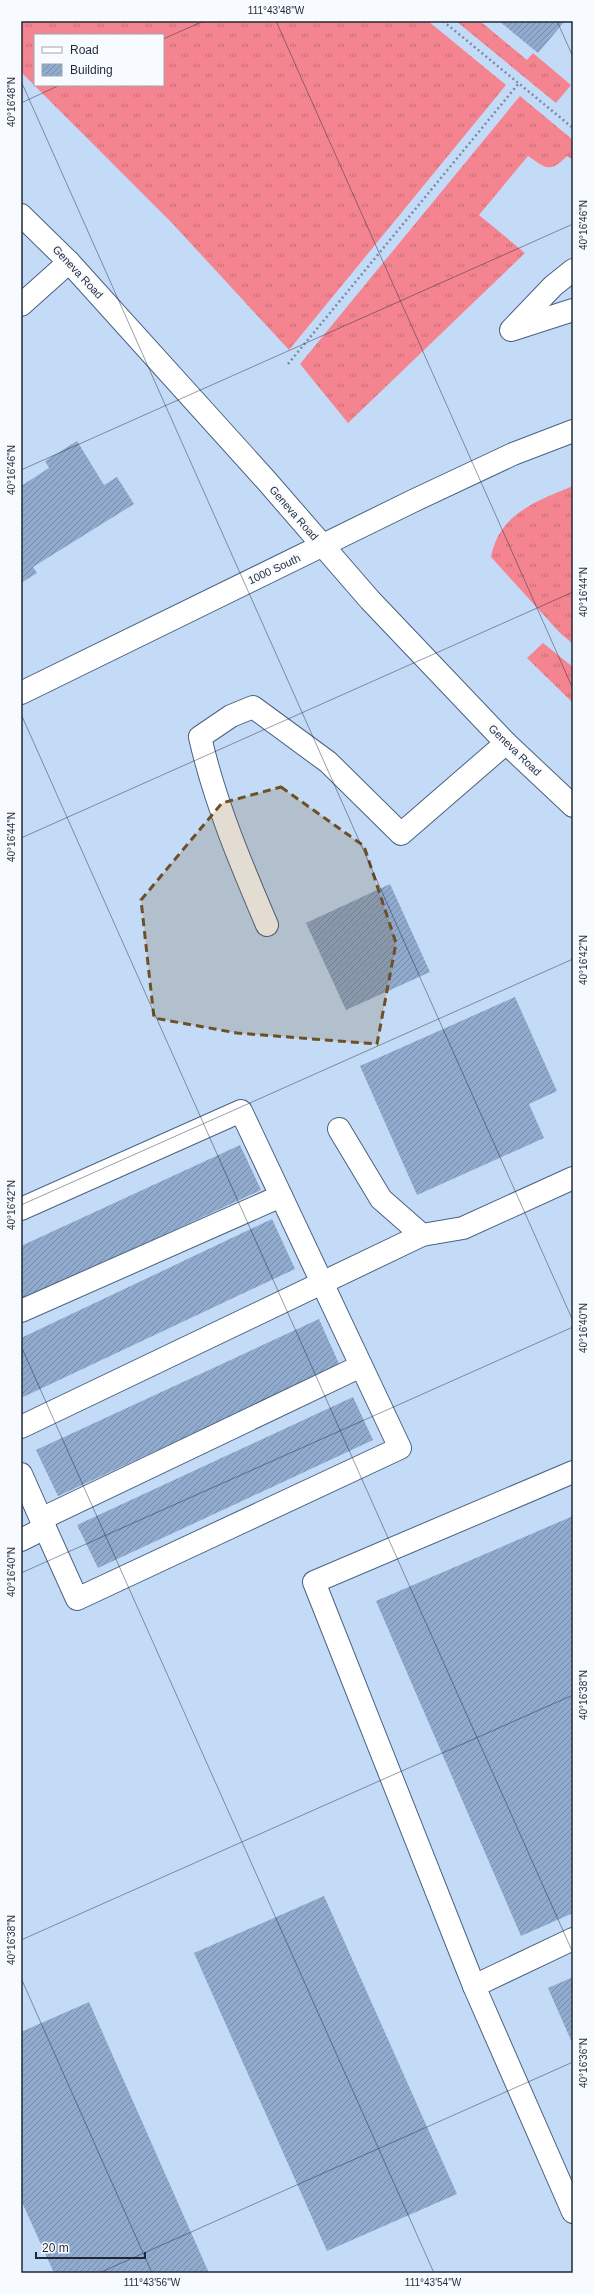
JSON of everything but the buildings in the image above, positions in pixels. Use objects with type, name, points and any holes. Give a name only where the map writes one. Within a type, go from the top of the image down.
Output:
[{"type":"main road","name":"Geneva Road","points":[[21,215],[69,262],[370,600],[506,743],[573,806]]},
{"type":"main road","points":[[21,305],[69,262]]},
{"type":"main road","points":[[573,270],[553,286],[511,330],[573,310]]},
{"type":"main road","name":"1000 South","points":[[21,693],[513,454],[573,431]]},
{"type":"main road","points":[[267,925],[231,842],[207,768],[200,737],[231,716],[253,707],[328,762],[401,834],[506,743]]},
{"type":"main road","points":[[21,1209],[241,1111],[400,1448],[77,1599],[21,1474]]},
{"type":"main road","points":[[339,1129],[381,1198],[422,1235]]},
{"type":"main road","points":[[21,1427],[422,1235],[463,1228],[573,1178]]},
{"type":"main road","points":[[21,1312],[281,1196]]},
{"type":"main road","points":[[21,1540],[43,1524],[362,1366]]},
{"type":"main road","points":[[573,1472],[314,1582],[474,1986],[573,2212]]},
{"type":"main road","points":[[474,1986],[573,1939]]},
{"type":"path","points":[[443,21],[573,128]]},
{"type":"path","points":[[288,364],[519,83]]},
{"type":"highlighted area","points":[[281,787],[364,846],[396,943],[377,1044],[237,1033],[154,1018],[141,900],[222,803]]},
{"type":"green space","points":[[21,21],[428,21],[506,85],[289,350],[172,223],[35,86],[164,86],[164,34],[34,34],[34,85],[21,72]]},
{"type":"green space","points":[[456,21],[480,21],[527,60],[533,53],[571,85],[556,103]]},
{"type":"green space","points":[[520,96],[573,140],[573,160],[567,156],[556,165],[548,167],[539,164],[528,156],[479,215],[525,253],[348,423],[300,364]]},
{"type":"green space","points":[[573,486],[573,644],[560,633],[491,557],[495,542],[502,530],[521,511],[546,497]]},
{"type":"green space","points":[[543,643],[573,667],[573,703],[527,658]]}]
